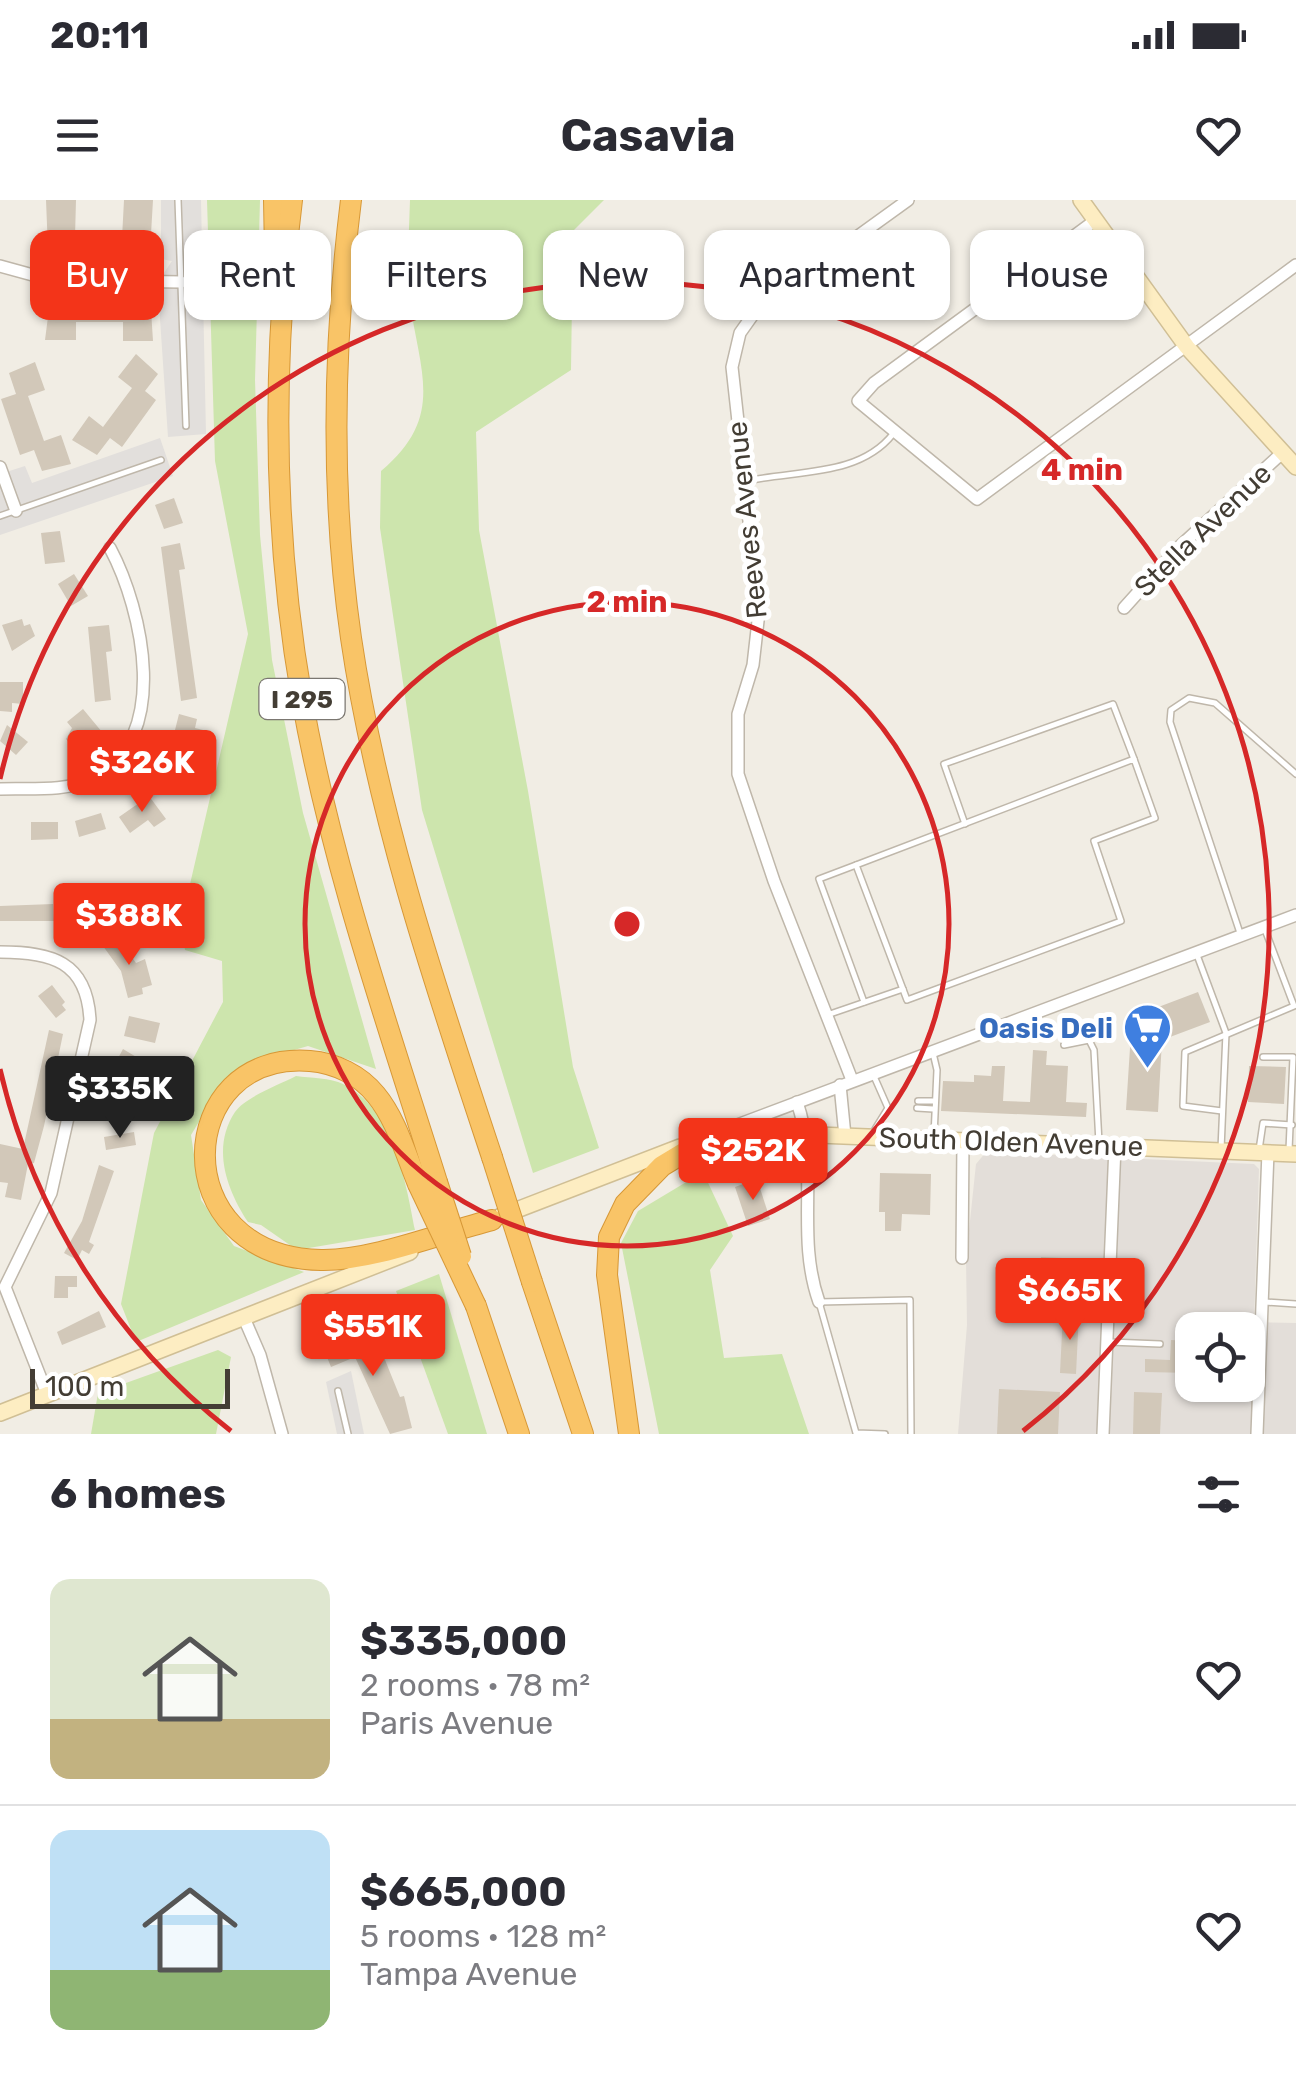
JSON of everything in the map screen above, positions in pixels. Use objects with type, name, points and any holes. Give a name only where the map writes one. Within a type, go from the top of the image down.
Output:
[{"type":"highway","points":[[274,200],[277,395]]},
{"type":"highway","name":"I 295","points":[[292,200],[277,395],[284,564],[314,756],[427,1183],[476,1306],[518,1434]]},
{"type":"highway","name":"I 295","points":[[351,200],[338,317],[336,451],[352,638],[390,822],[492,1157],[583,1434]]},
{"type":"highway","points":[[427,1183],[378,1096],[351,1074],[319,1062],[282,1062],[250,1075],[224,1099],[208,1130],[204,1167],[216,1204],[243,1234],[278,1252],[311,1259],[344,1258],[492,1220]]},
{"type":"highway","points":[[629,1434],[607,1275],[609,1238],[625,1204],[662,1166],[720,1131]]},
{"type":"main road","points":[[1081,200],[1187,347],[1296,467]]},
{"type":"main road","name":"South Olden Avenue","points":[[0,1413],[720,1131],[1292,1153]]},
{"type":"street","name":"Reeves Avenue","points":[[845,1136],[846,1083],[827,1015],[774,881],[736,761],[738,714],[754,665],[759,612],[732,367],[740,333],[758,309],[908,200]]},
{"type":"street","points":[[1096,220],[874,382],[858,401],[977,499],[1296,265]]},
{"type":"street","points":[[0,266],[51,280],[181,282]]},
{"type":"street","name":"Stella Avenue","points":[[1124,608],[1178,548],[1282,453]]},
{"type":"street","points":[[0,467],[16,510]]},
{"type":"street","points":[[0,789],[61,788],[92,779],[119,758],[140,726],[143,690],[132,596],[110,548]]},
{"type":"street","points":[[720,1131],[1296,915]]},
{"type":"street","points":[[0,952],[38,952],[68,966],[85,990],[90,1020],[51,1193],[2,1286],[47,1394]]},
{"type":"street","points":[[75,1095],[152,1109]]},
{"type":"street","points":[[796,1102],[808,1134],[807,1267],[820,1302]]},
{"type":"street","points":[[962,1258],[963,1140]]},
{"type":"street","points":[[1103,1434],[1107,1146]]},
{"type":"street","points":[[1257,1434],[1263,1152]]},
{"type":"street","points":[[244,1318],[260,1356],[282,1434]]},
{"type":"lane","points":[[178,200],[186,426]]},
{"type":"lane","points":[[744,482],[861,462],[880,451],[896,431]]},
{"type":"lane","points":[[0,516],[161,460]]},
{"type":"lane","points":[[1241,935],[1170,722],[1171,710],[1189,698],[1215,703],[1296,774]]},
{"type":"lane","points":[[856,865],[907,1000],[1121,921],[1094,841],[1155,818],[1114,704],[944,764],[965,824]]},
{"type":"lane","points":[[864,1002],[819,879],[1134,759]]},
{"type":"lane","points":[[1222,1111],[1183,1106],[1186,1052],[1294,1006],[1264,927]]},
{"type":"lane","points":[[1196,952],[1226,1034],[1221,1150]]},
{"type":"lane","points":[[827,1015],[903,989]]},
{"type":"lane","points":[[1064,1045],[1089,1040],[1094,1050],[1107,1146]]},
{"type":"lane","points":[[932,1050],[937,1070],[934,1139]]},
{"type":"lane","points":[[1263,1057],[1293,1057],[1292,1153]]},
{"type":"lane","points":[[870,1137],[890,1104],[873,1073]]},
{"type":"lane","points":[[933,1100],[918,1105],[933,1109]]},
{"type":"lane","points":[[1263,1152],[1263,1123],[1292,1126]]},
{"type":"lane","points":[[885,1434],[856,1432],[820,1302],[910,1300],[911,1434]]},
{"type":"lane","points":[[1262,1302],[1296,1304]]},
{"type":"lane","points":[[1107,1342],[1160,1344]]},
{"type":"lane","points":[[338,1391],[348,1434]]},
{"type":"shaded area","points":[[161,200],[201,200],[202,230],[184,230],[184,320],[204,320],[206,434],[168,437],[160,320],[164,320],[164,273],[172,261],[164,260]]},
{"type":"shaded area","points":[[160,438],[173,476],[0,535],[0,474],[25,466],[32,483]]},
{"type":"shaded area","points":[[986,1152],[1254,1164],[1259,1169],[1254,1312],[1175,1312],[1175,1402],[1265,1402],[1265,1322],[1296,1323],[1296,1434],[958,1434],[967,1325],[966,1259],[976,1164]]},
{"type":"shaded area","points":[[351,1371],[364,1434],[337,1434],[326,1382]]},
{"type":"green space","points":[[207,200],[260,200],[259,230],[208,230]]},
{"type":"green space","points":[[410,200],[604,200],[574,230],[543,230],[543,320],[572,320],[571,370],[476,432],[479,530],[528,791],[573,1067],[599,1148],[533,1173],[422,810],[380,528],[381,471],[401,452],[421,414],[422,374],[413,320],[523,320],[523,230],[409,230]]},
{"type":"green space","points":[[211,320],[257,320],[260,535],[272,660],[303,813],[376,1069],[308,1046],[256,1061],[212,1100],[191,1135],[201,1200],[234,1246],[304,1272],[136,1342],[121,1304],[154,1133],[223,1002],[222,961],[185,950],[181,923],[248,634],[215,461]]},
{"type":"green space","points":[[296,1076],[343,1084],[374,1110],[394,1148],[415,1230],[297,1250],[261,1225],[248,1222],[228,1183],[223,1154],[228,1126],[246,1101]]},
{"type":"green space","points":[[703,1172],[733,1236],[710,1270],[724,1358],[782,1354],[809,1434],[659,1434],[621,1243],[638,1211]]},
{"type":"green space","points":[[439,1274],[487,1434],[448,1434],[396,1291]]},
{"type":"green space","points":[[218,1350],[231,1357],[216,1434],[91,1434],[98,1393]]},
{"type":"building","points":[[46,200],[76,200],[75,230],[47,230]]},
{"type":"building","points":[[124,200],[153,200],[151,230],[122,230]]},
{"type":"building","points":[[48,320],[152,320],[153,341],[123,341],[123,322],[76,322],[76,340],[45,340]]},
{"type":"building","points":[[136,354],[158,374],[145,391],[156,400],[122,447],[110,438],[97,455],[72,440],[89,416],[103,427],[132,388],[118,377]]},
{"type":"building","points":[[35,362],[45,390],[28,396],[44,441],[61,435],[71,464],[42,471],[34,450],[20,455],[1,399],[16,394],[9,373]]},
{"type":"building","points":[[174,498],[183,523],[164,529],[155,505]]},
{"type":"building","points":[[60,531],[65,562],[45,564],[41,533]]},
{"type":"building","points":[[180,543],[185,569],[179,570],[197,698],[181,701],[161,547]]},
{"type":"building","points":[[74,574],[88,596],[71,606],[58,584]]},
{"type":"building","points":[[22,619],[24,626],[30,624],[35,636],[12,651],[2,625]]},
{"type":"building","points":[[109,625],[112,651],[106,652],[111,700],[95,702],[88,627]]},
{"type":"building","points":[[0,682],[23,682],[23,704],[12,703],[12,712],[0,711]]},
{"type":"building","points":[[83,709],[102,732],[76,750],[66,739],[72,728],[67,722]]},
{"type":"building","points":[[179,714],[197,719],[195,728],[203,730],[198,749],[172,742]]},
{"type":"building","points":[[7,725],[28,742],[16,755],[0,741]]},
{"type":"building","points":[[166,755],[181,764],[169,783],[154,774]]},
{"type":"building","points":[[149,796],[166,819],[154,827],[148,820],[130,833],[119,817]]},
{"type":"building","points":[[101,813],[106,829],[79,837],[75,821]]},
{"type":"building","points":[[31,822],[58,822],[58,839],[31,840]]},
{"type":"building","points":[[53,904],[54,921],[0,921],[0,906]]},
{"type":"building","points":[[84,907],[101,916],[90,935],[73,926]]},
{"type":"building","points":[[117,936],[136,963],[145,959],[152,985],[142,988],[143,994],[128,998],[121,971],[103,946]]},
{"type":"building","points":[[52,985],[65,1002],[62,1005],[66,1010],[56,1018],[38,996]]},
{"type":"building","points":[[1198,992],[1210,1022],[1162,1040],[1158,1112],[1126,1110],[1132,1017]]},
{"type":"building","points":[[129,1016],[160,1023],[155,1043],[124,1036]]},
{"type":"building","points":[[49,1030],[63,1034],[44,1126],[34,1163],[28,1164],[21,1200],[5,1197],[8,1183],[0,1182],[0,1144],[23,1149]]},
{"type":"building","points":[[123,1049],[143,1061],[135,1073],[116,1062]]},
{"type":"building","points":[[1033,1050],[1047,1051],[1046,1065],[1068,1066],[1066,1102],[1087,1103],[1086,1117],[941,1111],[943,1081],[974,1082],[974,1075],[991,1076],[992,1066],[1005,1066],[1003,1101],[1030,1102]]},
{"type":"building","points":[[1249,1066],[1286,1067],[1284,1104],[1248,1102]]},
{"type":"building","points":[[134,1132],[136,1145],[106,1150],[104,1137]]},
{"type":"building","points":[[99,1165],[114,1171],[89,1242],[94,1245],[89,1254],[82,1250],[77,1260],[64,1253],[82,1221]]},
{"type":"building","points":[[880,1173],[931,1174],[930,1215],[902,1214],[901,1231],[885,1231],[885,1212],[879,1212]]},
{"type":"building","points":[[757,1179],[770,1219],[748,1226],[735,1187]]},
{"type":"building","points":[[1041,1257],[1084,1259],[1083,1286],[1040,1285]]},
{"type":"building","points":[[55,1276],[77,1276],[77,1287],[68,1287],[68,1298],[54,1298]]},
{"type":"building","points":[[99,1311],[106,1327],[62,1345],[57,1332]]},
{"type":"building","points":[[1063,1312],[1079,1313],[1076,1374],[1060,1373]]},
{"type":"building","points":[[349,1331],[357,1354],[379,1345],[400,1397],[404,1396],[412,1428],[390,1434],[355,1357],[331,1367],[321,1342]]},
{"type":"building","points":[[1171,1340],[1175,1340],[1175,1373],[1145,1372],[1145,1359],[1170,1360]]},
{"type":"building","points":[[999,1389],[1060,1392],[1058,1434],[997,1434]]},
{"type":"building","points":[[1134,1392],[1162,1393],[1160,1434],[1133,1434]]},
{"type":"place","name":"Oasis Deli","points":[[1148,1070]]}]
